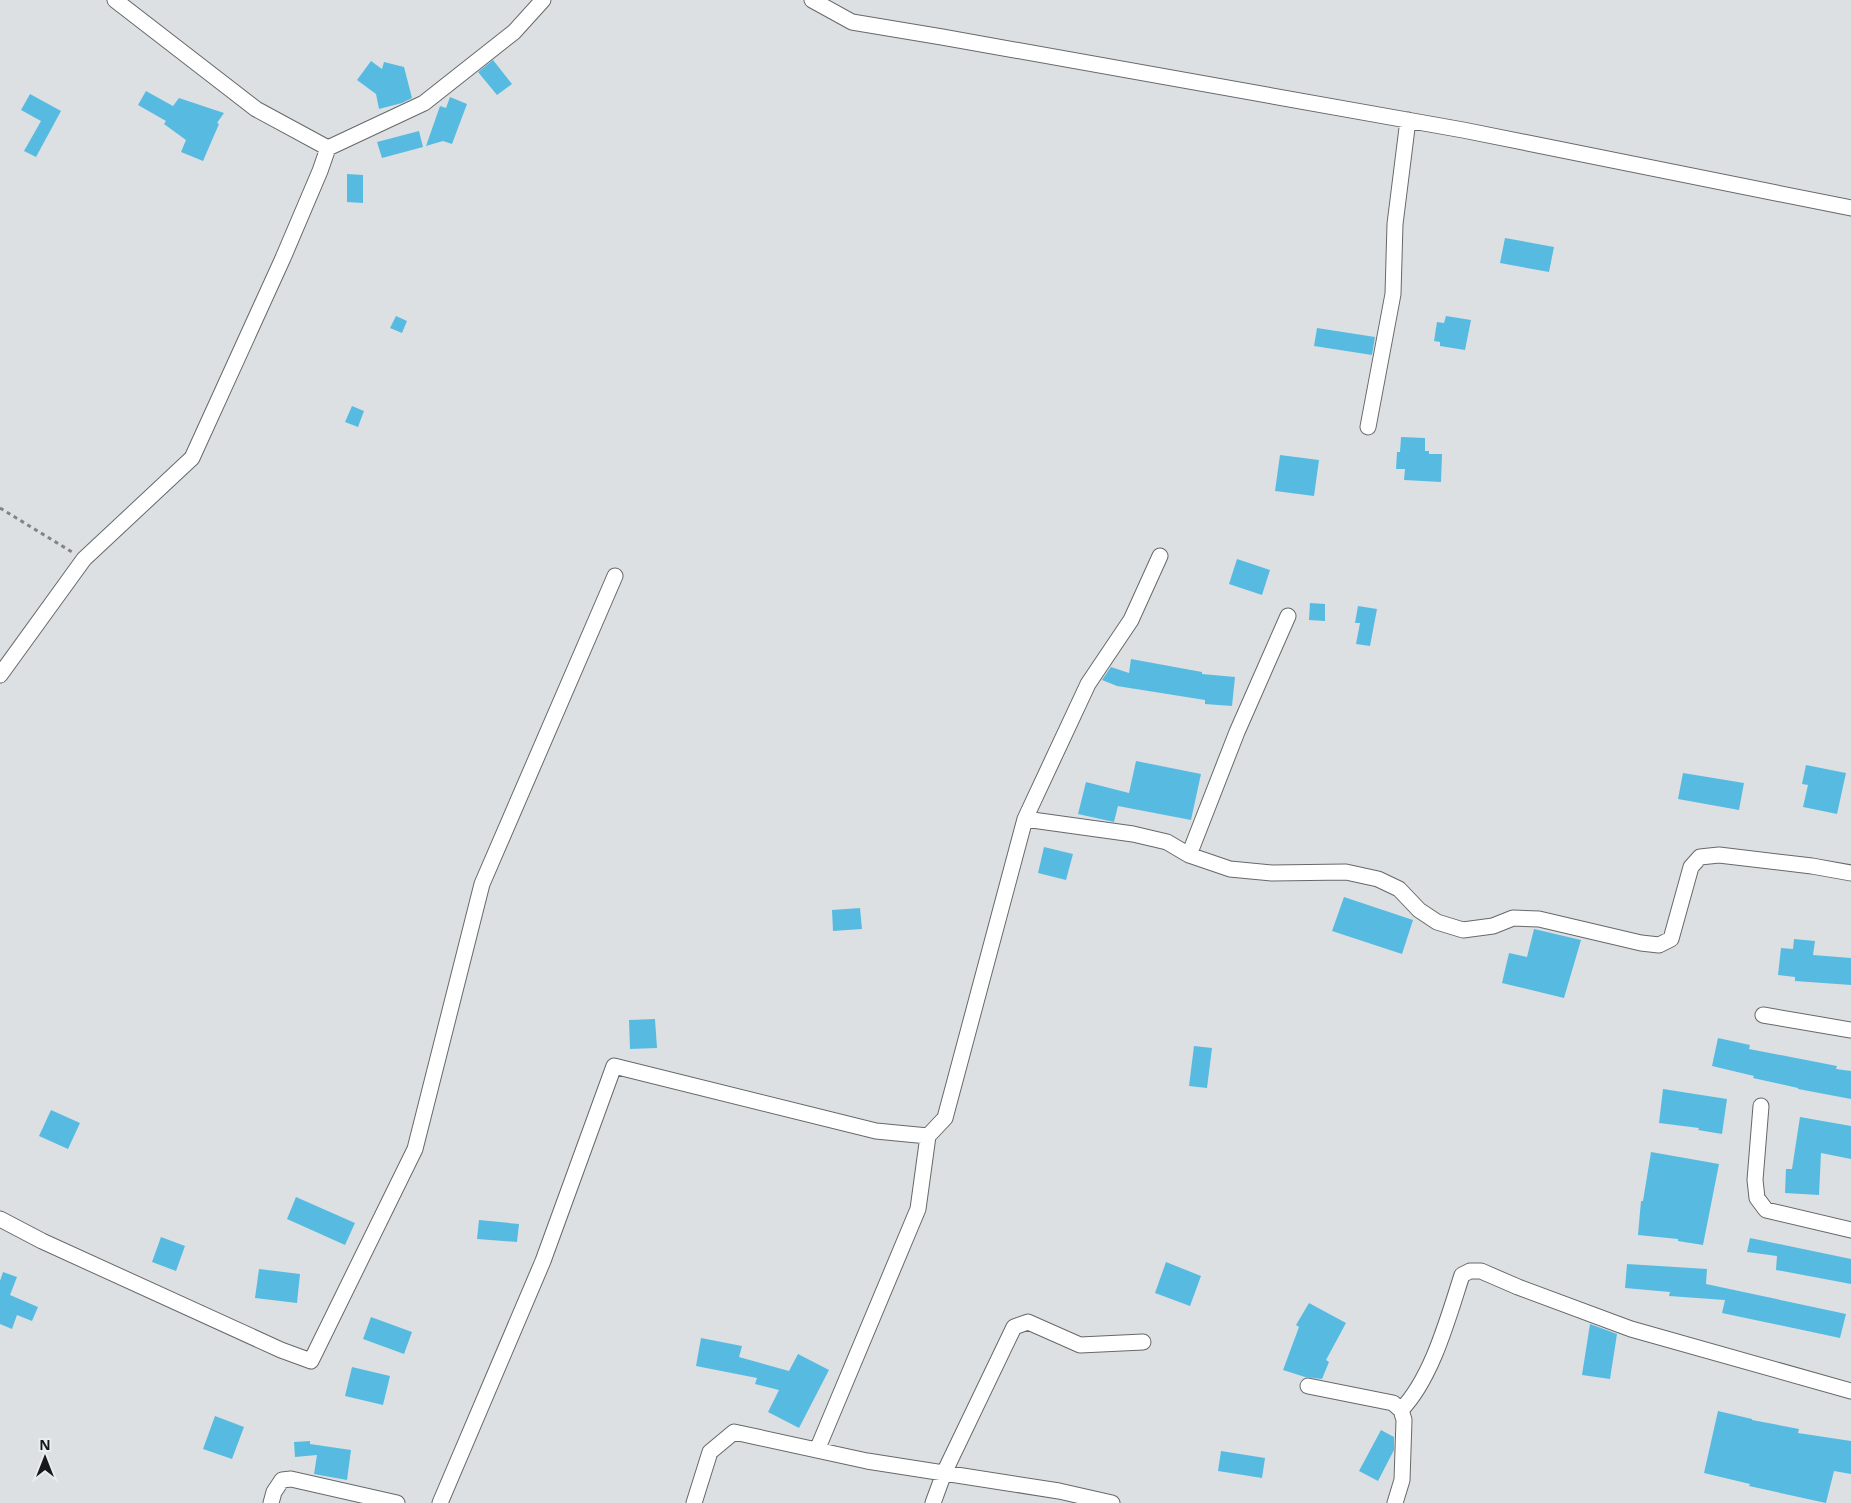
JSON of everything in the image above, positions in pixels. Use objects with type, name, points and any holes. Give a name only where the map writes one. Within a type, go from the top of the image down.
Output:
[{"type":"street","points":[[115,0],[256,109],[328,148]]},
{"type":"street","points":[[0,674],[84,559],[192,458],[282,258],[328,148],[424,103],[514,32],[544,0]]},
{"type":"street","points":[[812,0],[852,22],[942,36],[1408,120],[1851,208]]},
{"type":"street","points":[[1368,427],[1393,294],[1395,224],[1408,120]]},
{"type":"street","points":[[817,1450],[918,1209],[928,1136],[945,1118],[1025,819],[1088,684],[1132,620],[1160,556]]},
{"type":"street","points":[[0,1219],[69,1253],[281,1350],[311,1361],[414,1149],[482,884],[615,576]]},
{"type":"street","points":[[1189,855],[1237,732],[1288,616]]},
{"type":"street","points":[[1025,819],[1133,834],[1167,842],[1189,855],[1230,869],[1272,873],[1346,872],[1378,879],[1399,889],[1419,910],[1437,922],[1463,930],[1493,926],[1513,918],[1539,919],[1641,943],[1659,945],[1671,939],[1691,867],[1700,857],[1719,855],[1812,866],[1851,873]]},
{"type":"street","points":[[1764,1015],[1851,1030]]},
{"type":"street","points":[[440,1503],[543,1261],[614,1066],[876,1130],[928,1136]]},
{"type":"street","points":[[1761,1106],[1755,1180],[1757,1198],[1766,1210],[1851,1230]]},
{"type":"street","points":[[1401,1410],[1414,1397],[1439,1342],[1462,1275],[1470,1271],[1481,1271],[1518,1287],[1631,1329],[1851,1391]]},
{"type":"street","points":[[933,1503],[944,1473],[1014,1328],[1028,1322],[1080,1345],[1143,1342]]},
{"type":"street","points":[[1308,1386],[1393,1403],[1401,1410],[1404,1420],[1402,1480],[1395,1503]]},
{"type":"street","points":[[694,1503],[710,1452],[734,1432],[867,1461],[1059,1491],[1112,1503]]},
{"type":"street","points":[[271,1503],[274,1492],[282,1480],[291,1479],[397,1503]]},
{"type":"path","points":[[0,508],[84,559]]},
{"type":"building","points":[[493,60],[512,84],[497,95],[478,72]]},
{"type":"building","points":[[371,61],[382,69],[384,62],[404,67],[412,98],[402,103],[379,109],[376,94],[357,80]]},
{"type":"building","points":[[146,91],[173,106],[179,98],[224,113],[217,123],[219,124],[203,161],[181,152],[186,140],[164,124],[166,121],[138,105]]},
{"type":"building","points":[[30,94],[61,111],[36,157],[24,151],[41,121],[21,110]]},
{"type":"building","points":[[450,97],[467,104],[452,144],[443,141],[426,146],[440,106],[446,108]]},
{"type":"building","points":[[419,131],[423,147],[382,158],[377,142]]},
{"type":"building","points":[[347,174],[363,175],[363,203],[347,202]]},
{"type":"building","points":[[1505,238],[1554,247],[1549,272],[1500,263]]},
{"type":"building","points":[[396,316],[407,321],[402,333],[390,328]]},
{"type":"building","points":[[1446,316],[1471,320],[1465,350],[1440,346],[1440,342],[1434,341],[1437,322],[1444,323]]},
{"type":"building","points":[[1317,328],[1375,337],[1372,355],[1314,346]]},
{"type":"building","points":[[352,406],[364,411],[358,427],[345,422]]},
{"type":"building","points":[[1401,437],[1425,438],[1425,451],[1429,451],[1429,454],[1442,454],[1441,482],[1404,480],[1405,469],[1396,469],[1397,452],[1400,452]]},
{"type":"building","points":[[1280,455],[1319,460],[1314,496],[1275,491]]},
{"type":"building","points":[[1237,559],[1270,570],[1262,595],[1229,584]]},
{"type":"building","points":[[1310,603],[1325,604],[1325,621],[1309,620]]},
{"type":"building","points":[[1358,606],[1377,609],[1370,646],[1356,644],[1360,623],[1355,623]]},
{"type":"building","points":[[1131,659],[1202,672],[1202,674],[1235,677],[1232,706],[1205,704],[1205,700],[1117,686],[1102,680],[1111,667],[1129,673]]},
{"type":"building","points":[[1136,761],[1201,774],[1191,820],[1118,806],[1114,822],[1078,814],[1086,782],[1129,793]]},
{"type":"building","points":[[1806,765],[1846,773],[1837,814],[1803,807],[1808,785],[1802,784]]},
{"type":"building","points":[[1683,773],[1744,783],[1739,810],[1678,799]]},
{"type":"building","points":[[1044,847],[1073,854],[1066,880],[1038,873]]},
{"type":"building","points":[[1344,897],[1413,920],[1402,954],[1332,931]]},
{"type":"building","points":[[860,908],[862,929],[833,931],[832,910]]},
{"type":"building","points":[[1534,929],[1581,940],[1564,998],[1502,983],[1509,953],[1527,957]]},
{"type":"building","points":[[1794,939],[1815,941],[1813,955],[1851,958],[1851,985],[1795,981],[1795,977],[1778,975],[1781,948],[1793,949]]},
{"type":"building","points":[[655,1019],[657,1048],[630,1049],[629,1020]]},
{"type":"building","points":[[1718,1038],[1750,1045],[1749,1049],[1837,1066],[1836,1069],[1851,1071],[1851,1099],[1798,1089],[1712,1066]]},
{"type":"building","points":[[1194,1046],[1212,1048],[1207,1088],[1189,1086]]},
{"type":"building","points":[[1663,1089],[1727,1099],[1722,1134],[1698,1130],[1699,1128],[1659,1123]]},
{"type":"building","points":[[51,1110],[80,1123],[68,1149],[39,1136]]},
{"type":"building","points":[[1800,1117],[1851,1126],[1851,1159],[1821,1153],[1819,1195],[1785,1193],[1786,1169],[1792,1169]]},
{"type":"building","points":[[1651,1152],[1719,1164],[1703,1245],[1678,1241],[1678,1239],[1638,1235],[1641,1201],[1643,1201]]},
{"type":"building","points":[[296,1197],[355,1223],[345,1245],[287,1219]]},
{"type":"building","points":[[479,1220],[519,1224],[517,1242],[477,1239]]},
{"type":"building","points":[[161,1237],[185,1246],[176,1271],[152,1262]]},
{"type":"building","points":[[1750,1238],[1851,1259],[1851,1284],[1776,1270],[1777,1256],[1747,1252]]},
{"type":"building","points":[[1166,1262],[1201,1276],[1190,1306],[1155,1293]]},
{"type":"building","points":[[1627,1264],[1707,1269],[1706,1284],[1846,1314],[1840,1338],[1722,1313],[1725,1300],[1669,1296],[1670,1292],[1625,1288]]},
{"type":"building","points":[[259,1269],[300,1274],[297,1303],[255,1298]]},
{"type":"building","points":[[3,1272],[17,1277],[10,1295],[38,1307],[32,1321],[17,1315],[12,1329],[0,1324],[0,1281]]},
{"type":"building","points":[[1309,1303],[1346,1323],[1326,1360],[1329,1362],[1322,1379],[1305,1377],[1283,1370],[1299,1327],[1296,1325]]},
{"type":"building","points":[[371,1317],[412,1332],[404,1354],[363,1339]]},
{"type":"building","points":[[1590,1324],[1617,1334],[1610,1379],[1582,1375]]},
{"type":"building","points":[[701,1338],[742,1346],[739,1357],[789,1371],[798,1354],[829,1370],[799,1428],[768,1412],[779,1390],[755,1384],[757,1378],[696,1366]]},
{"type":"building","points":[[352,1367],[390,1376],[383,1405],[345,1396]]},
{"type":"building","points":[[1718,1411],[1799,1429],[1798,1433],[1851,1441],[1851,1474],[1834,1471],[1826,1503],[1749,1486],[1750,1484],[1704,1473]]},
{"type":"building","points":[[215,1416],[244,1427],[232,1459],[203,1449]]},
{"type":"building","points":[[1381,1430],[1394,1437],[1394,1450],[1378,1481],[1359,1471]]},
{"type":"building","points":[[310,1441],[310,1444],[351,1450],[347,1480],[314,1474],[317,1455],[295,1457],[294,1442]]},
{"type":"building","points":[[1221,1451],[1265,1458],[1262,1478],[1218,1471]]}]
